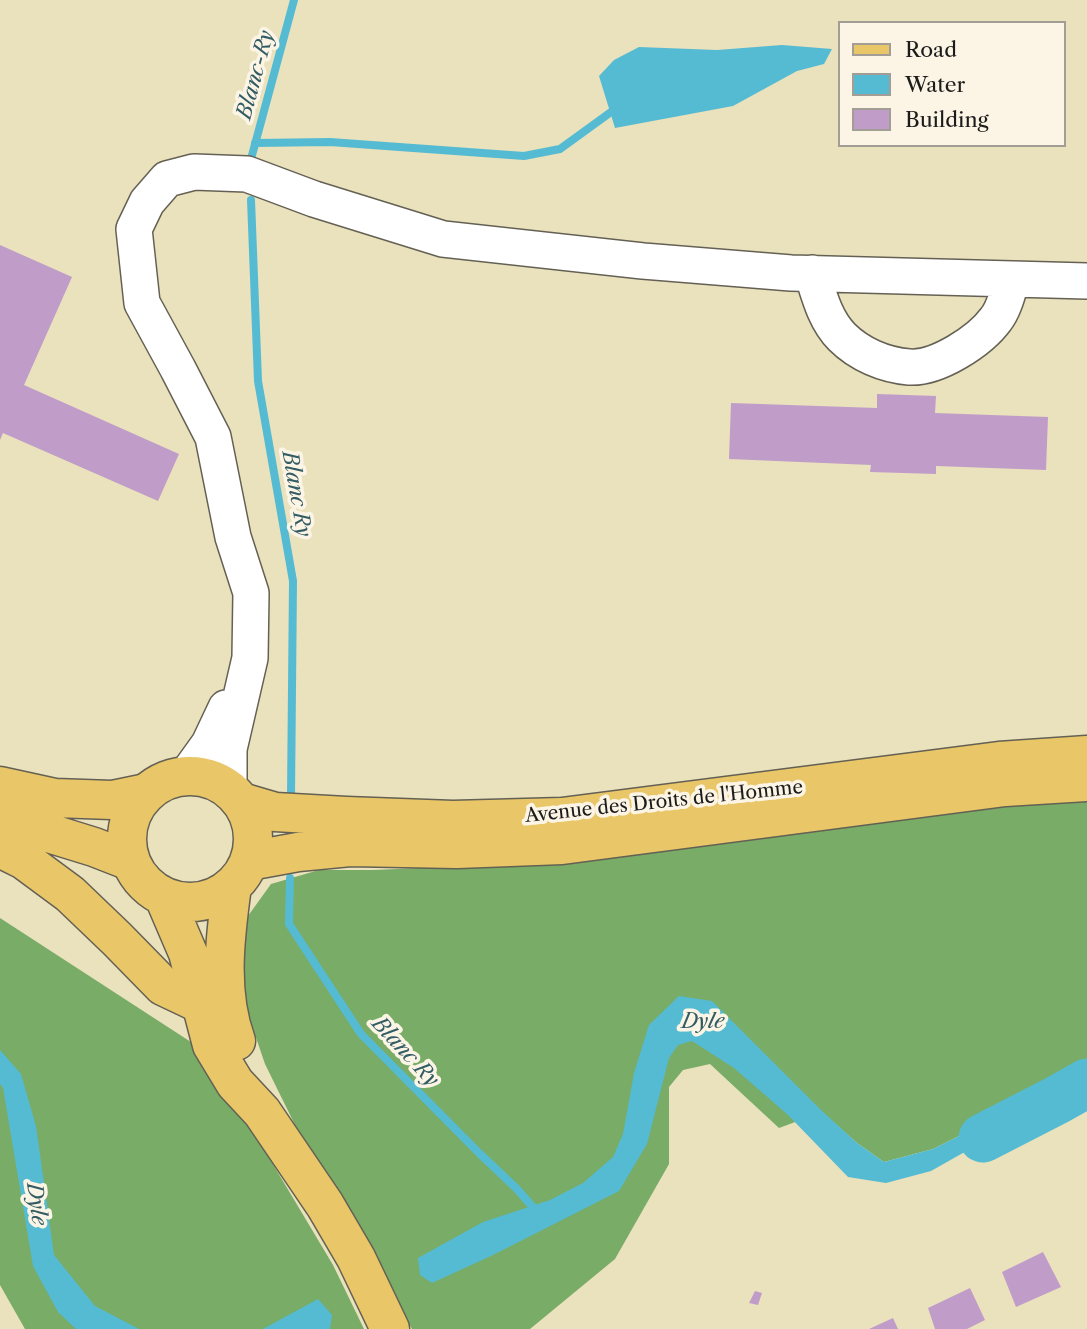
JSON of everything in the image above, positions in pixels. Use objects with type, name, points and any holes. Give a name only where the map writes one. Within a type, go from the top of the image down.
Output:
[{"type":"main road","name":"Avenue des Droits de l'Homme","points":[[235,796],[275,812],[453,820],[562,817],[999,761],[1087,755]]},
{"type":"main road","points":[[241,874],[217,897],[200,902],[181,902],[164,897],[144,882],[130,862],[126,837],[132,813],[146,793],[164,781],[186,776],[209,779],[235,796],[250,820],[253,840],[241,874],[225,957],[225,997],[234,1036],[262,1112]]},
{"type":"main road","name":"Avenue des Droits de l'Homme","points":[[241,874],[298,852],[350,846],[457,849],[562,845],[1004,788],[1087,782]]},
{"type":"main road","points":[[0,786],[55,798],[112,800],[146,793]]},
{"type":"main road","points":[[0,818],[94,846],[130,862]]},
{"type":"main road","points":[[0,848],[24,860],[70,894],[163,986],[201,1004]]},
{"type":"main road","points":[[164,897],[188,953],[212,1045],[235,1083],[262,1112],[325,1205],[356,1258],[390,1329]]},
{"type":"lane","points":[[235,796],[229,749],[250,658],[251,593],[233,537],[212,437],[142,303],[134,229],[147,202],[167,179],[194,172],[247,174],[314,199],[443,239],[643,261],[813,274],[1087,281]]},
{"type":"lane","points":[[813,274],[824,310],[841,336],[872,359],[911,368],[941,361],[975,341],[998,318],[1012,279]]},
{"type":"lane","points":[[186,776],[209,744],[250,658]]},
{"type":"green space","points":[[1087,795],[1087,1060],[1007,1112],[933,1149],[884,1162],[857,1143],[822,1112],[779,1128],[710,1064],[683,1070],[669,1087],[669,1164],[615,1259],[530,1329],[412,1329],[296,1127],[265,1064],[244,1002],[240,954],[248,916],[271,884],[319,870],[465,866]]},
{"type":"green space","points":[[0,918],[194,1044],[265,1151],[333,1265],[364,1329],[25,1329],[0,1285]]},
{"type":"water","points":[[782,45],[832,49],[824,64],[797,71],[733,106],[615,128],[599,76],[614,60],[639,47],[717,50]]},
{"type":"water","name":"Dyle","points":[[679,996],[712,1001],[822,1111],[857,1143],[884,1162],[933,1149],[1007,1112],[1087,1060],[1087,1083],[931,1171],[886,1183],[848,1177],[788,1115],[734,1068],[692,1041],[678,1045],[669,1058],[647,1144],[619,1191],[432,1283],[420,1275],[418,1258],[483,1222],[550,1200],[583,1183],[613,1157],[623,1134],[634,1073],[649,1025]]},
{"type":"water","points":[[0,1050],[21,1074],[36,1126],[54,1255],[95,1306],[139,1329],[76,1329],[58,1312],[33,1266],[3,1088],[0,1084]]},
{"type":"water","points":[[318,1299],[332,1315],[330,1329],[263,1329]]},
{"type":"building","points":[[0,245],[72,277],[24,385],[179,454],[158,501],[3,433],[0,440]]},
{"type":"building","points":[[877,394],[936,396],[935,413],[1048,417],[1046,470],[936,466],[936,474],[870,472],[871,465],[729,459],[731,403],[877,408]]},
{"type":"building","points":[[1043,1252],[1061,1287],[1016,1307],[1002,1272]]},
{"type":"building","points":[[970,1288],[985,1320],[967,1329],[935,1329],[928,1308]]},
{"type":"building","points":[[755,1291],[762,1293],[758,1305],[749,1303]]},
{"type":"building","points":[[893,1318],[898,1329],[869,1329]]},
{"type":"waterway","name":"Blanc-Ry","points":[[251,159],[294,0]]},
{"type":"waterway","points":[[255,143],[330,142],[524,156],[560,149],[618,108]]},
{"type":"waterway","name":"Blanc Ry","points":[[251,200],[258,381],[293,581],[291,796]]},
{"type":"waterway","name":"Blanc Ry","points":[[290,878],[289,924],[361,1034],[539,1214]]},
{"type":"waterway","name":"Dyle","points":[[983,1138],[1087,1083]]}]
